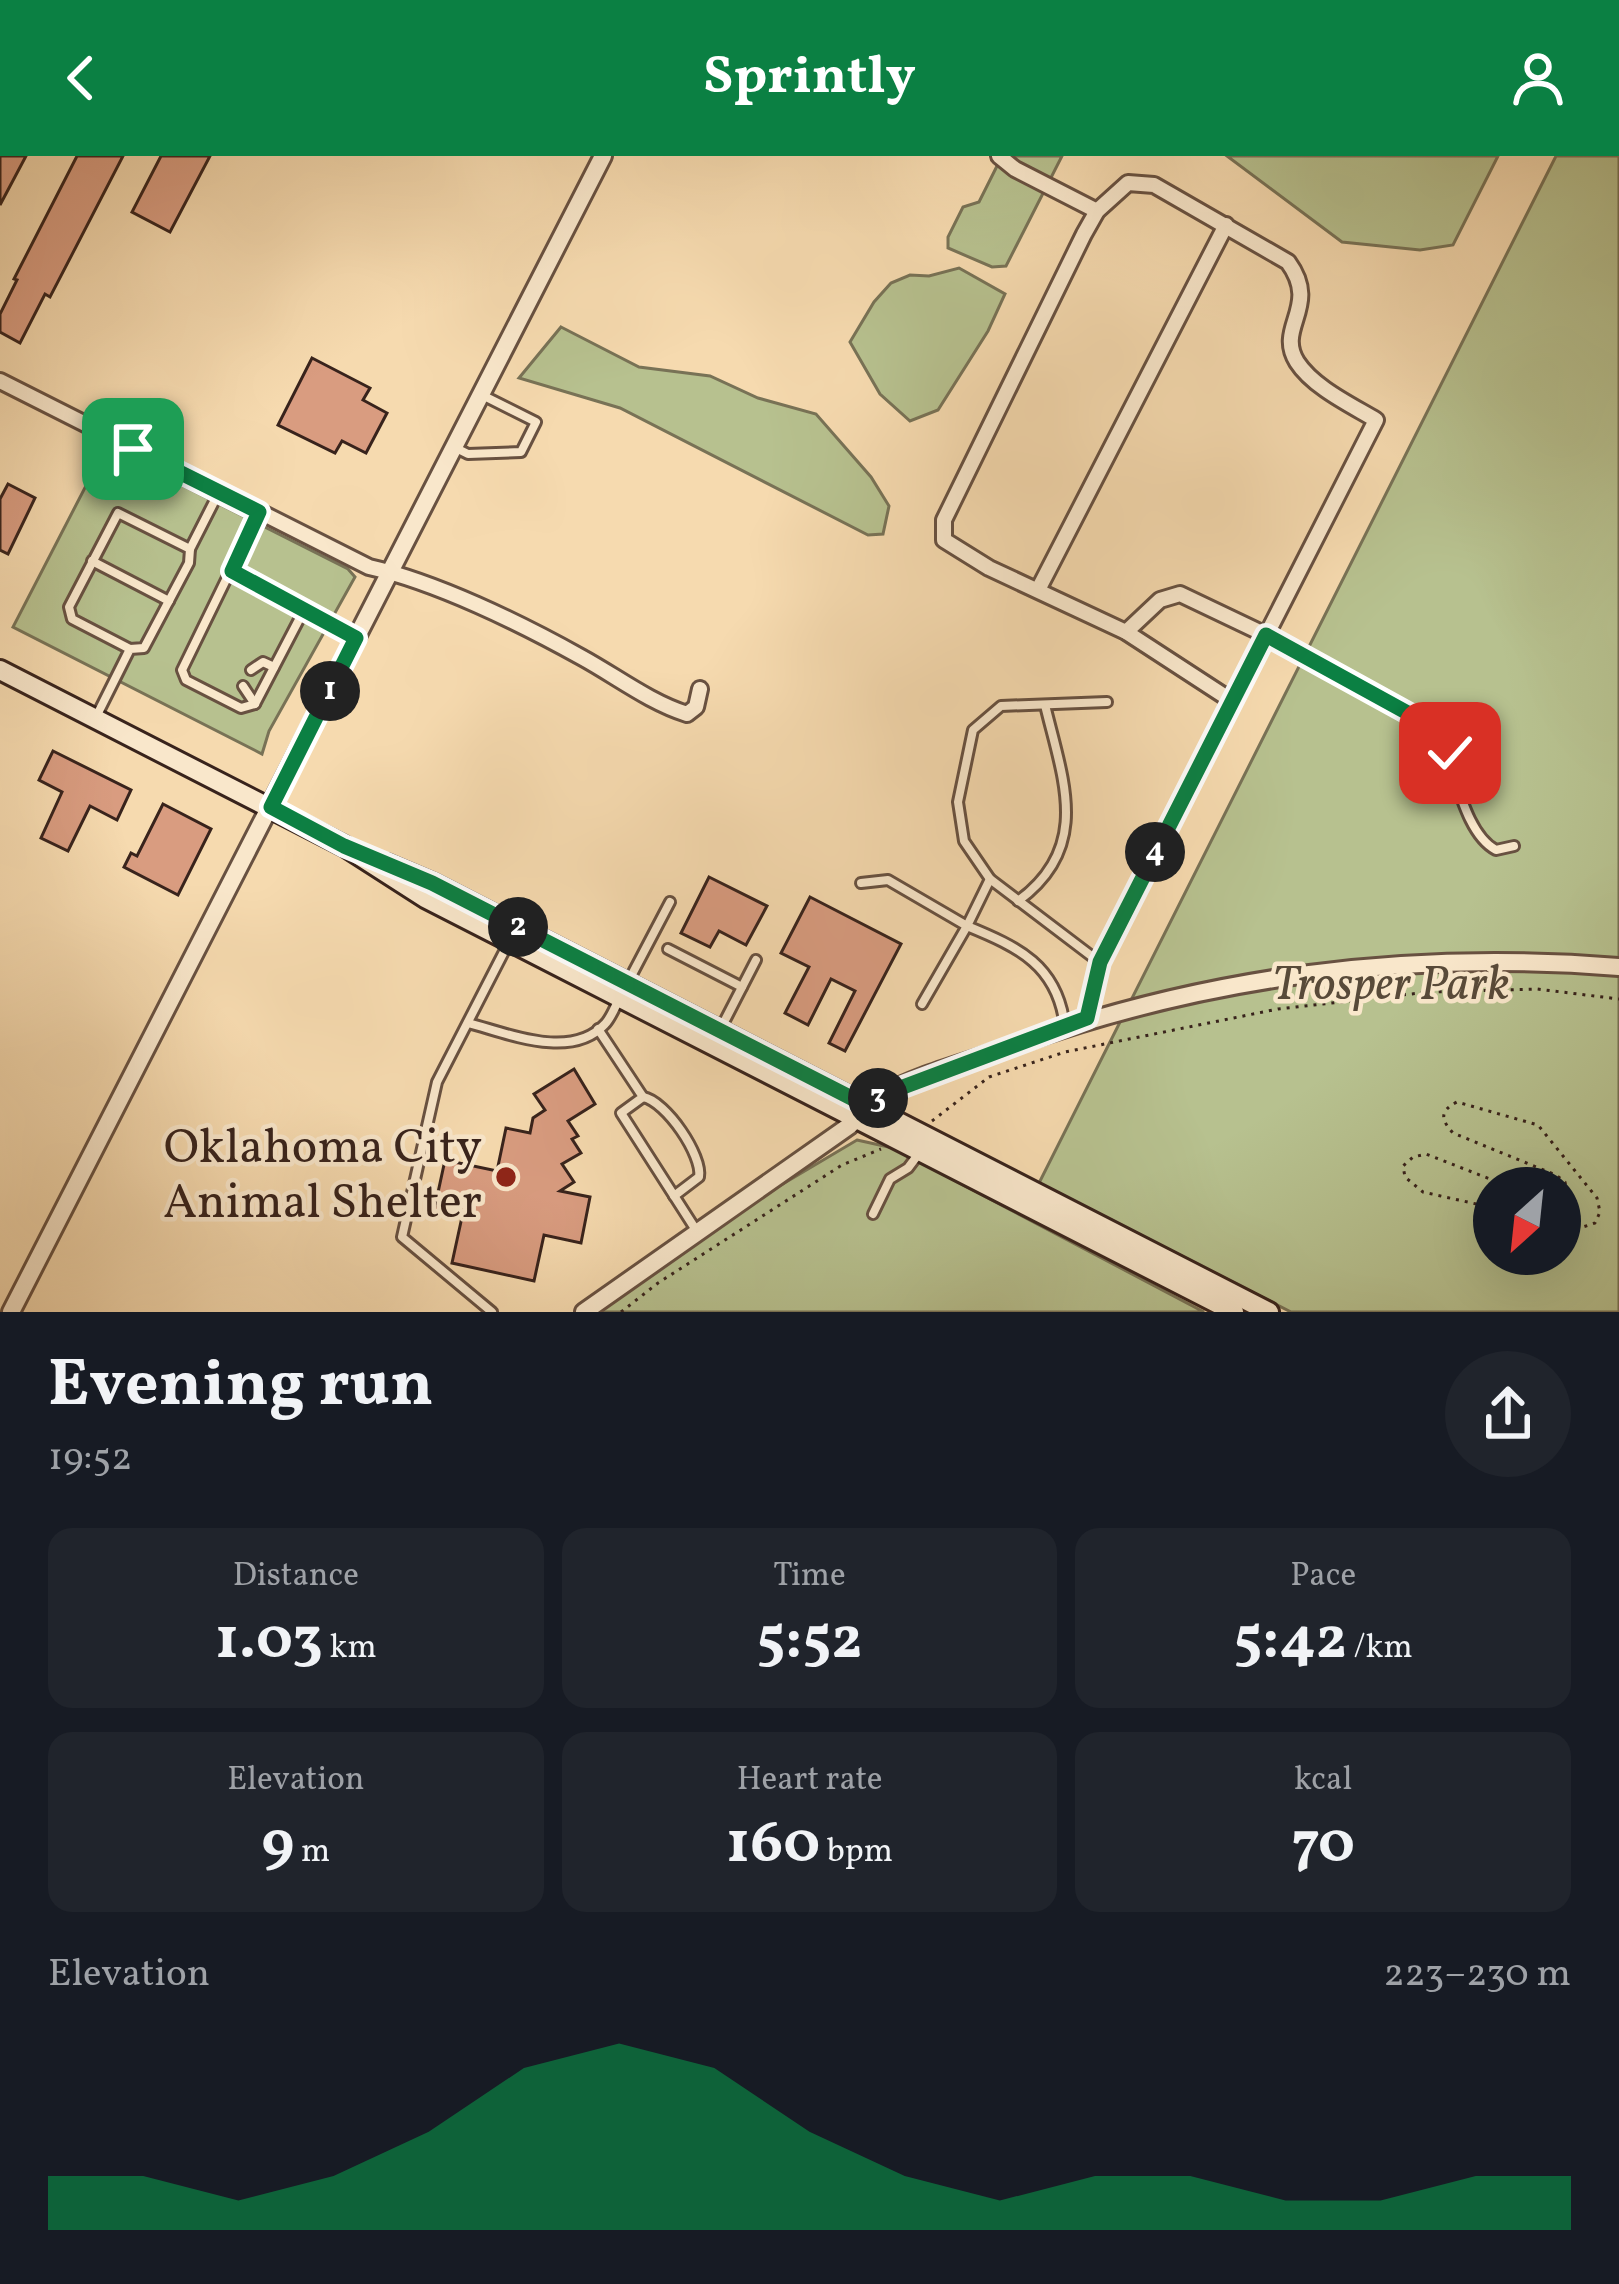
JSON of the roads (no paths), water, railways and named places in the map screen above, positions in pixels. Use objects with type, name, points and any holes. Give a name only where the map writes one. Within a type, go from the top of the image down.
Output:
[{"type":"main road","points":[[0,670],[344,846],[424,898],[509,940],[720,1030],[912,1141],[1234,1312]]},
{"type":"main road","points":[[344,846],[432,883],[624,990],[863,1112]]},
{"type":"main road","points":[[912,1141],[1269,1312]]},
{"type":"street","points":[[11,1312],[603,156]]},
{"type":"street","points":[[999,156],[1097,211]]},
{"type":"street","points":[[1087,1018],[1100,962],[1376,420],[1315,380],[1298,363],[1291,345],[1304,295],[1301,279],[1288,262],[1154,185],[1128,182],[1097,211],[944,520],[944,540],[1126,632],[1232,701]]},
{"type":"street","points":[[1039,588],[1226,225]]},
{"type":"street","points":[[0,381],[369,567],[409,575],[578,656],[667,708],[687,714],[696,706],[700,689]]},
{"type":"street","points":[[1126,632],[1160,600],[1180,594],[1266,635]]},
{"type":"street","points":[[584,1312],[879,1096],[1087,1018],[1240,983],[1362,967],[1495,961],[1619,967]]},
{"type":"lane","points":[[453,447],[468,454],[520,452],[536,422],[480,394]]},
{"type":"lane","points":[[190,549],[118,513],[69,607],[72,619],[130,649],[143,648],[189,562],[190,549],[219,492]]},
{"type":"lane","points":[[259,512],[182,670],[186,680],[241,708],[255,704],[304,610]]},
{"type":"lane","points":[[92,561],[169,601]]},
{"type":"lane","points":[[232,571],[356,638]]},
{"type":"lane","points":[[1266,635],[1435,728],[1450,753],[1476,834],[1496,850],[1514,846]]},
{"type":"lane","points":[[96,718],[130,649]]},
{"type":"lane","points":[[251,670],[263,662],[274,667]]},
{"type":"lane","points":[[244,686],[255,704]]},
{"type":"lane","points":[[1100,962],[990,879],[964,841],[958,802],[974,730],[1001,706],[1107,702]]},
{"type":"lane","points":[[1018,901],[1039,885],[1061,851],[1068,826],[1065,788],[1045,705]]},
{"type":"lane","points":[[922,1004],[990,879]]},
{"type":"lane","points":[[861,884],[888,880],[1029,955],[1047,976],[1065,1027]]},
{"type":"lane","points":[[468,1023],[533,1040],[586,1037],[606,1024],[670,902]]},
{"type":"lane","points":[[492,1312],[402,1237],[437,1082],[509,940]]},
{"type":"lane","points":[[668,949],[742,987]]},
{"type":"lane","points":[[720,1030],[756,960]]},
{"type":"lane","points":[[598,1029],[643,1097],[665,1107],[701,1166],[699,1177],[674,1196]]},
{"type":"lane","points":[[643,1097],[621,1113],[696,1232]]},
{"type":"lane","points":[[873,1214],[890,1179],[908,1168],[912,1141]]},
{"type":"place","name":"Oklahoma City Animal Shelter","points":[[506,1177]]},
{"type":"park label","name":"Trosper Park","points":[[1391,986]]}]
